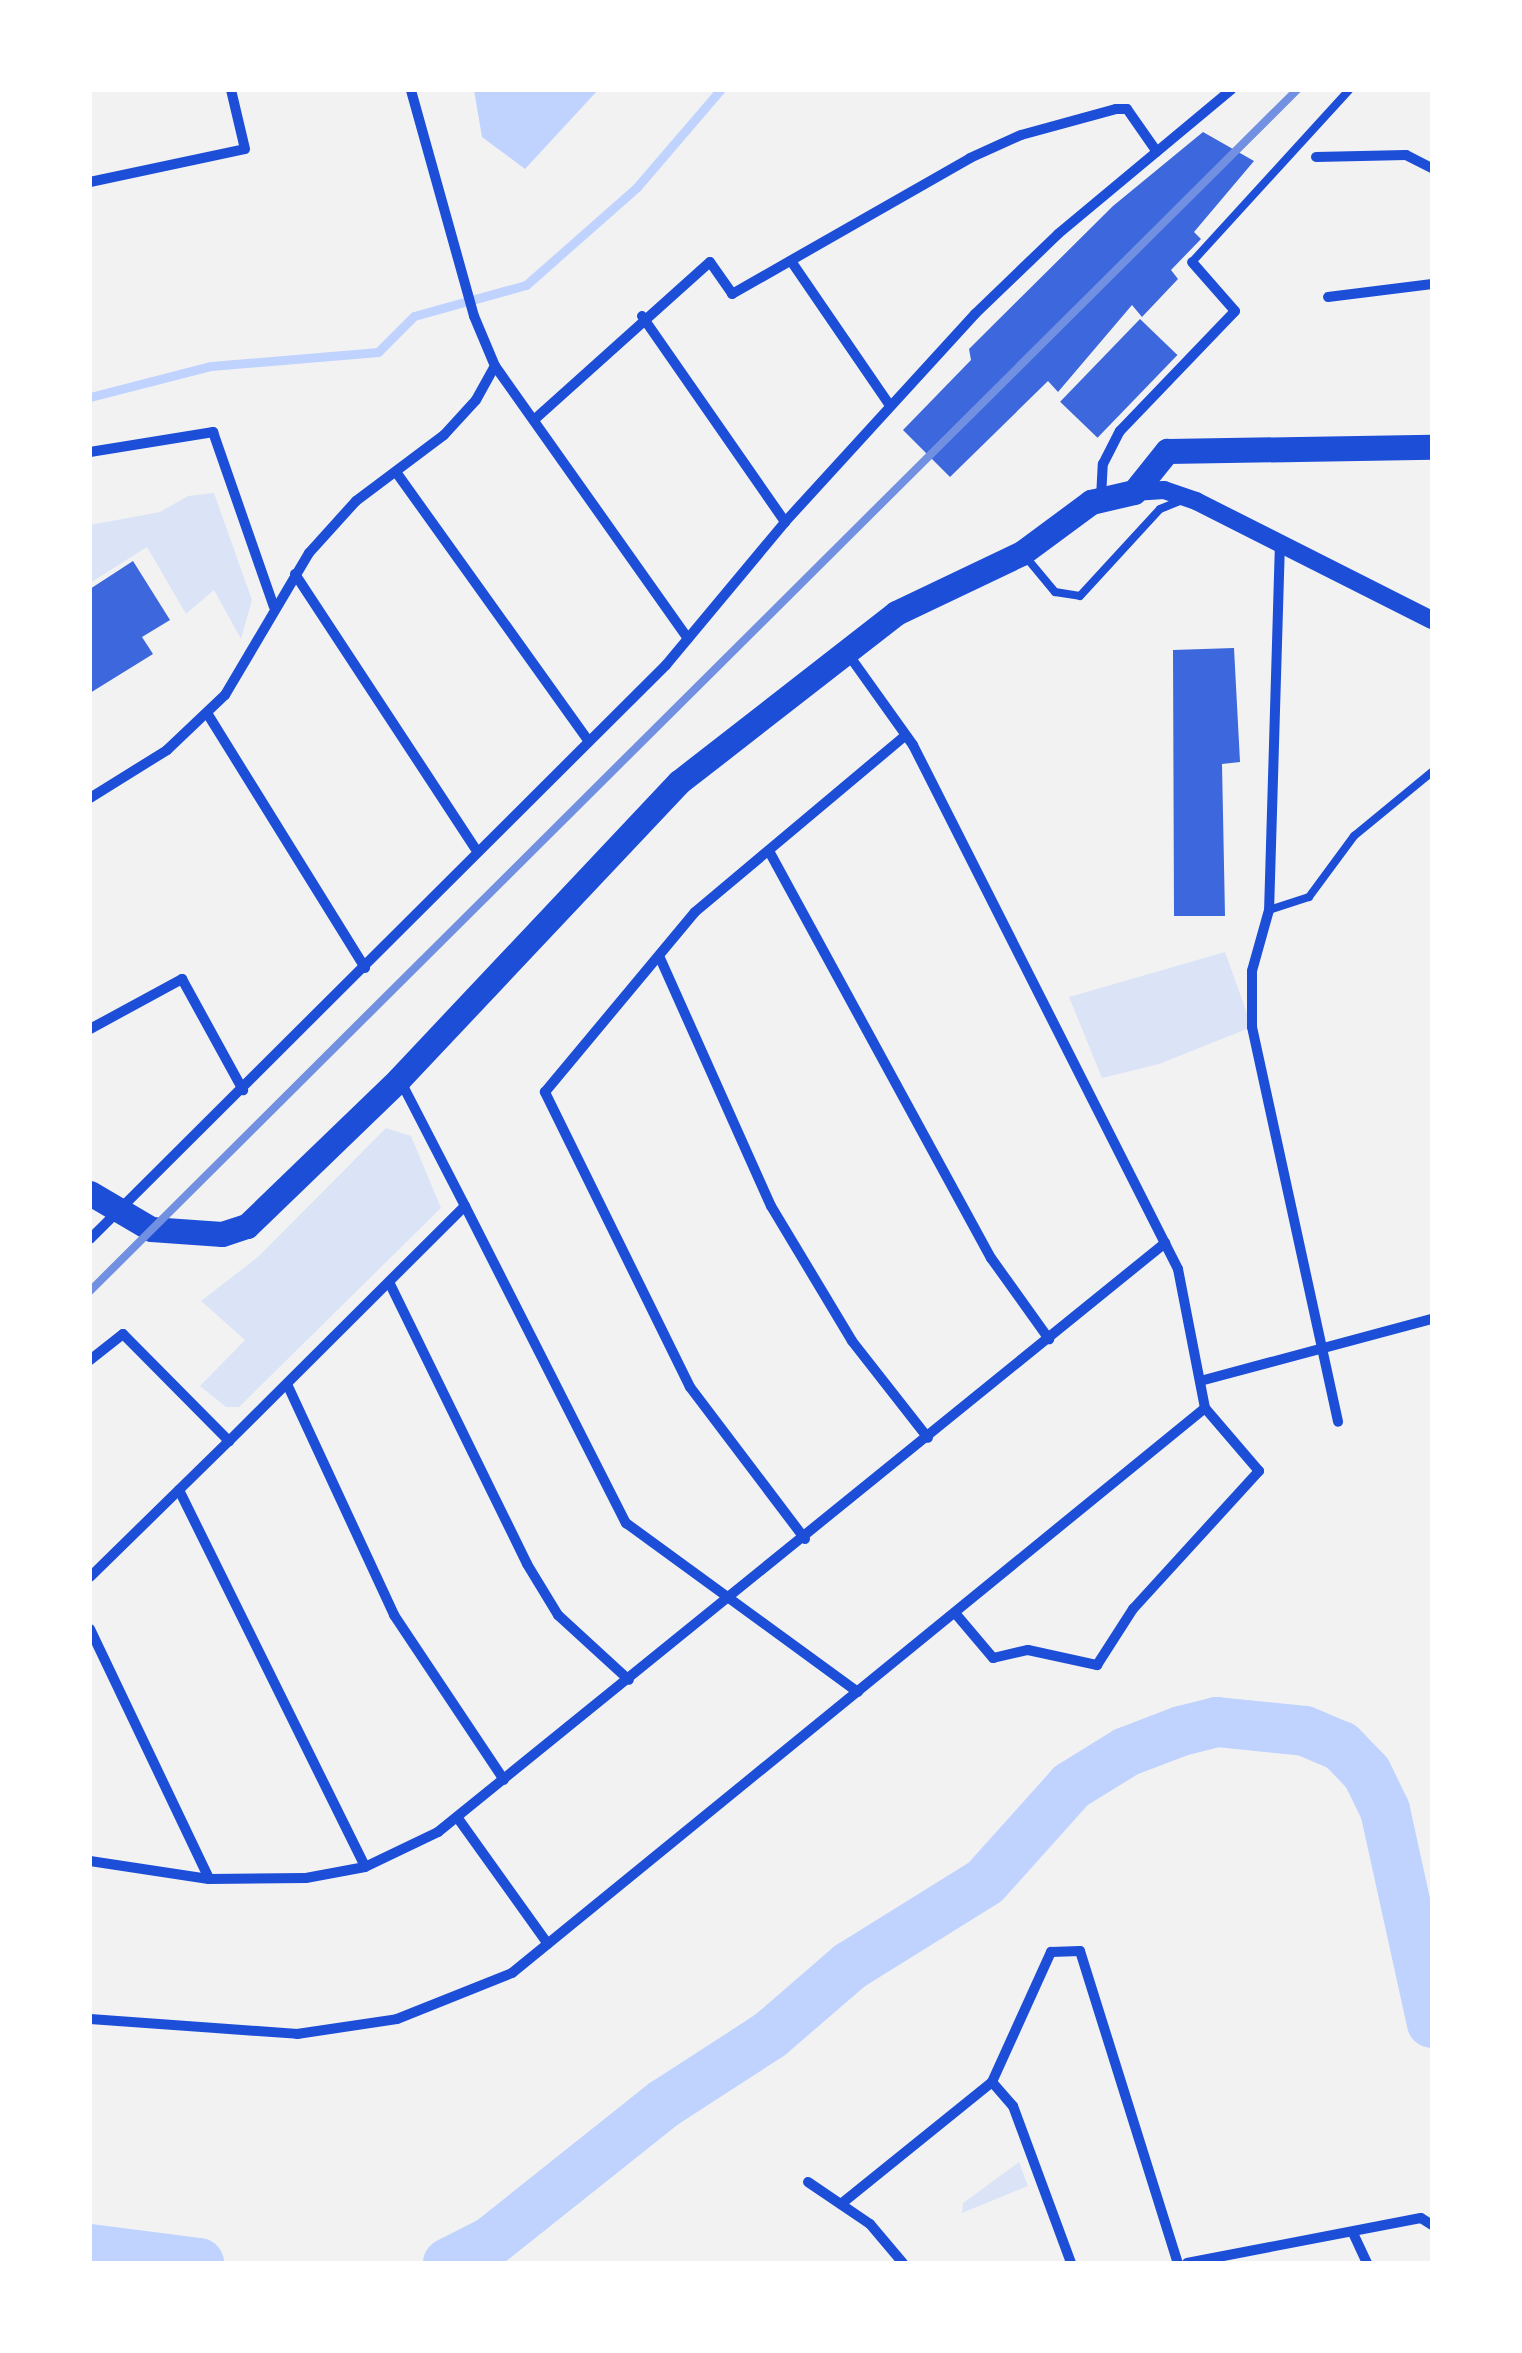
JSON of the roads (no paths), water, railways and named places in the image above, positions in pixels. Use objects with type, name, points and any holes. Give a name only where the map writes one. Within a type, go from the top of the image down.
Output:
[{"type":"main road","points":[[90,1192],[151,1229],[222,1234],[247,1226],[400,1080],[678,782],[896,614],[1022,553],[1100,499],[1134,492],[1167,451],[1432,447]]},
{"type":"street","points":[[90,182],[245,149],[232,90]]},
{"type":"street","points":[[412,90],[474,316],[495,366],[688,640]]},
{"type":"street","points":[[90,1238],[365,968],[475,848],[688,640],[784,522],[889,404],[1058,234],[1231,90]]},
{"type":"street","points":[[535,419],[642,316],[710,262],[732,294],[970,158],[1050,126],[1128,109],[1157,152]]},
{"type":"street","points":[[1316,156],[1406,155],[1432,168]]},
{"type":"street","points":[[791,261],[889,404]]},
{"type":"street","points":[[1100,499],[1103,464],[1120,431],[1236,310],[1192,262]]},
{"type":"street","points":[[1328,297],[1432,284]]},
{"type":"street","points":[[642,316],[784,522]]},
{"type":"street","points":[[90,798],[167,750],[225,695],[295,574],[356,501],[396,472],[476,400],[495,366]]},
{"type":"street","points":[[90,452],[213,432],[274,607]]},
{"type":"street","points":[[396,472],[588,740]]},
{"type":"street","points":[[1134,492],[1164,490],[1186,498],[1432,620]]},
{"type":"street","points":[[1280,542],[1269,910],[1252,971],[1252,1027],[1338,1422]]},
{"type":"street","points":[[295,574],[475,848]]},
{"type":"street","points":[[848,654],[906,735],[1178,1269],[1204,1380],[1205,1408],[1260,1471],[1133,1608],[1097,1665],[1028,1650],[993,1658],[955,1613]]},
{"type":"street","points":[[207,713],[365,968]]},
{"type":"street","points":[[805,1538],[690,1387],[545,1092],[696,912],[906,735]]},
{"type":"street","points":[[769,851],[990,1258],[1049,1339]]},
{"type":"street","points":[[660,958],[770,1206],[852,1340],[928,1438]]},
{"type":"street","points":[[90,1030],[182,979],[243,1090]]},
{"type":"street","points":[[400,1080],[626,1523],[858,1692]]},
{"type":"street","points":[[90,1577],[466,1206]]},
{"type":"street","points":[[90,1861],[209,1879],[306,1878],[365,1867],[457,1817],[733,1598],[1165,1244]]},
{"type":"street","points":[[389,1282],[526,1564],[558,1615],[629,1680]]},
{"type":"street","points":[[1204,1380],[1432,1319]]},
{"type":"street","points":[[90,1360],[123,1334],[229,1441]]},
{"type":"street","points":[[287,1384],[394,1615],[504,1780]]},
{"type":"street","points":[[90,2019],[297,2034],[397,2019],[512,1973],[1205,1408]]},
{"type":"street","points":[[178,1490],[365,1867]]},
{"type":"street","points":[[90,1629],[209,1879]]},
{"type":"street","points":[[457,1817],[548,1944]]},
{"type":"street","points":[[841,2204],[992,2082],[1051,1952],[1080,1952],[1178,2263]]},
{"type":"street","points":[[992,2082],[1013,2106],[1071,2263]]},
{"type":"street","points":[[808,2182],[870,2224],[903,2263]]},
{"type":"street","points":[[1186,2263],[1421,2218],[1432,2225]]},
{"type":"street","points":[[1354,2233],[1366,2263]]},
{"type":"lane","points":[[1192,262],[1349,90]]},
{"type":"lane","points":[[1022,553],[1055,592],[1080,596],[1160,510],[1186,498]]},
{"type":"lane","points":[[1269,910],[1310,897],[1354,836],[1432,772]]},
{"type":"water","points":[[474,90],[598,90],[525,169],[482,137]]},
{"type":"waterway","points":[[90,397],[211,366],[378,352],[414,316],[526,285],[637,187],[720,90]]},
{"type":"waterway","points":[[448,2263],[490,2242],[665,2103],[770,2035],[850,1966],[985,1882],[1071,1786],[1126,1752],[1217,1722],[1305,1731],[1341,1746],[1367,1773],[1385,1810],[1432,2023]]},
{"type":"waterway","points":[[90,2249],[199,2263]]},
{"type":"railway","points":[[90,1291],[1297,90]]}]
